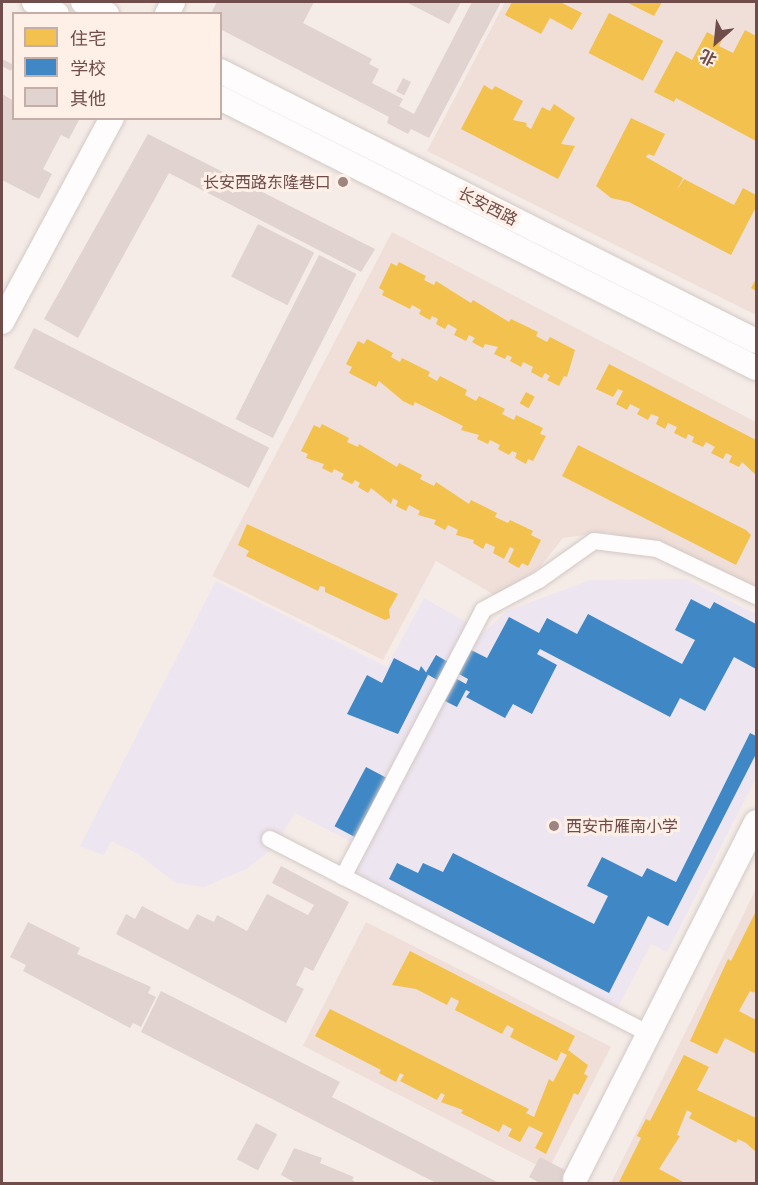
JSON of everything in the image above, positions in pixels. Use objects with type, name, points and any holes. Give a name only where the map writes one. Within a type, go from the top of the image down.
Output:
[{"type":"main road","points":[[34,2],[53,12]]},
{"type":"main road","points":[[83,2],[103,12]]},
{"type":"main road","name":"长安西路","points":[[222,72],[756,341]]},
{"type":"main road","name":"长安西路","points":[[222,99],[756,368]]},
{"type":"main road","points":[[2,322],[110,120]]},
{"type":"main road","points":[[578,1181],[756,822]]},
{"type":"street","points":[[343,877],[483,610],[539,580],[594,541],[657,549],[756,596]]},
{"type":"street","points":[[270,839],[649,1034]]},
{"type":"shaded area","points":[[505,2],[756,2],[756,315],[427,151]]},
{"type":"shaded area","points":[[392,232],[756,422],[756,591],[608,532],[563,538],[540,567],[498,597],[436,561],[383,660],[212,576]]},
{"type":"shaded area","name":"西安市雁南小学","points":[[686,579],[756,614],[756,778],[667,952],[651,944],[616,1011],[352,874],[469,646],[507,611],[590,580]]},
{"type":"shaded area","points":[[216,581],[387,667],[424,598],[471,625],[356,844],[295,813],[273,848],[248,868],[204,887],[176,883],[138,854],[111,841],[104,855],[80,846]]},
{"type":"shaded area","points":[[756,889],[756,1183],[611,1183]]},
{"type":"shaded area","points":[[366,922],[611,1047],[548,1171],[303,1046]]},
{"type":"building: 住宅","points":[[512,2],[560,2],[582,13],[572,30],[550,18],[541,34],[505,15]]},
{"type":"building: 住宅","points":[[626,2],[662,2],[654,16]]},
{"type":"building: 住宅","points":[[609,13],[663,41],[643,81],[589,53]]},
{"type":"building: 住宅","points":[[745,30],[756,36],[756,141],[676,98],[674,102],[654,92],[676,51],[692,60],[707,32],[722,40],[719,46],[733,53]]},
{"type":"building: 住宅","points":[[484,85],[492,90],[495,86],[523,101],[513,120],[527,123],[526,126],[531,129],[542,107],[550,111],[554,104],[575,118],[561,144],[575,146],[558,179],[461,129]]},
{"type":"building: 住宅","points":[[631,118],[665,134],[654,156],[648,154],[646,157],[683,178],[677,190],[684,179],[734,205],[743,188],[756,195],[756,207],[731,255],[629,202],[611,198],[596,186]]},
{"type":"building: 住宅","points":[[399,262],[426,276],[424,280],[434,285],[436,281],[471,303],[473,300],[509,322],[511,319],[538,332],[536,336],[547,342],[550,337],[575,350],[567,377],[564,376],[559,386],[547,380],[550,376],[545,373],[542,378],[531,372],[533,367],[523,362],[521,367],[510,361],[512,357],[507,355],[505,359],[494,354],[498,347],[485,344],[483,348],[472,342],[475,338],[469,335],[466,341],[454,335],[457,329],[448,324],[445,329],[436,324],[438,319],[432,316],[430,320],[419,314],[421,310],[412,305],[410,309],[382,295],[384,291],[379,288],[391,263],[397,266]]},
{"type":"building: 住宅","points":[[756,279],[756,291],[751,288]]},
{"type":"building: 住宅","points":[[367,339],[393,353],[391,357],[400,362],[402,358],[430,372],[428,376],[437,381],[440,376],[467,390],[465,395],[476,401],[479,396],[505,409],[502,414],[514,420],[516,415],[543,428],[540,434],[546,436],[533,461],[528,459],[526,464],[515,458],[517,453],[512,451],[509,455],[498,449],[500,445],[490,440],[488,444],[477,439],[479,435],[461,430],[463,426],[415,402],[413,406],[403,401],[379,381],[376,387],[349,373],[352,367],[346,364],[358,341],[364,344]]},
{"type":"building: 住宅","points":[[609,364],[756,440],[756,475],[742,462],[739,467],[729,462],[732,456],[726,453],[723,459],[711,453],[715,447],[706,442],[703,447],[692,442],[694,437],[688,434],[686,439],[674,433],[677,427],[668,423],[665,429],[656,424],[659,417],[651,414],[648,420],[637,414],[640,409],[630,404],[627,410],[616,404],[623,391],[618,389],[613,397],[596,389]]},
{"type":"building: 住宅","points":[[526,392],[535,397],[528,408],[520,403]]},
{"type":"building: 住宅","points":[[322,424],[349,438],[347,442],[358,447],[359,444],[397,467],[399,463],[422,475],[420,479],[434,486],[436,482],[469,504],[471,500],[497,513],[495,517],[508,523],[510,520],[533,531],[531,535],[541,540],[528,566],[522,563],[519,568],[508,562],[514,549],[510,547],[504,559],[493,553],[495,547],[486,543],[483,549],[473,543],[474,540],[456,535],[458,530],[448,525],[445,530],[434,524],[436,520],[418,515],[420,511],[409,505],[406,511],[396,506],[398,501],[393,498],[391,504],[371,488],[368,493],[358,487],[360,483],[355,480],[352,484],[341,479],[344,474],[334,469],[332,473],[322,468],[324,464],[306,458],[308,454],[301,451],[314,425],[320,428]]},
{"type":"building: 住宅","points":[[578,445],[746,530],[751,535],[736,565],[562,476]]},
{"type":"building: 住宅","points":[[247,524],[398,594],[389,610],[390,618],[385,620],[325,592],[325,587],[320,586],[318,591],[246,556],[249,551],[238,545]]},
{"type":"building: 住宅","points":[[756,911],[756,988],[754,993],[750,991],[739,1011],[756,1020],[756,1054],[725,1038],[717,1054],[690,1041],[728,959],[731,961]]},
{"type":"building: 住宅","points":[[410,951],[575,1036],[568,1050],[588,1065],[584,1074],[588,1076],[578,1095],[574,1093],[546,1154],[535,1148],[543,1133],[529,1126],[520,1142],[508,1136],[512,1129],[503,1124],[499,1132],[461,1113],[463,1110],[441,1102],[445,1095],[441,1093],[437,1100],[400,1081],[404,1075],[400,1073],[396,1082],[379,1073],[381,1070],[315,1036],[330,1009],[529,1109],[526,1113],[534,1117],[549,1079],[553,1082],[567,1055],[561,1052],[557,1061],[510,1037],[514,1029],[507,1025],[502,1034],[455,1010],[459,1001],[451,997],[447,1005],[416,989],[392,985]]},
{"type":"building: 住宅","points":[[684,1055],[709,1067],[697,1090],[756,1118],[756,1152],[746,1143],[738,1139],[736,1143],[689,1118],[692,1113],[687,1110],[677,1135],[680,1136],[659,1169],[687,1184],[621,1184],[619,1182],[641,1138],[637,1136],[646,1119],[650,1121]]},
{"type":"building: 学校","points":[[691,599],[710,609],[714,602],[756,624],[756,669],[734,657],[705,711],[680,698],[670,717],[540,649],[537,654],[557,665],[532,714],[513,704],[505,718],[466,697],[470,692],[466,690],[457,707],[445,701],[457,679],[466,684],[468,679],[459,674],[471,650],[487,658],[509,617],[539,633],[547,618],[577,634],[588,614],[682,664],[695,640],[675,630]]},
{"type":"building: 学校","points":[[436,655],[450,663],[439,681],[426,673]]},
{"type":"building: 学校","points":[[394,658],[419,671],[421,666],[428,675],[398,734],[347,714],[367,675],[382,683]]},
{"type":"building: 学校","points":[[750,733],[756,736],[756,754],[668,926],[648,916],[609,993],[389,879],[397,863],[418,873],[423,863],[443,872],[453,853],[594,924],[608,896],[587,886],[602,857],[642,877],[647,868],[676,882]]},
{"type":"building: 学校","points":[[366,767],[387,778],[356,837],[335,826]]},
{"type":"building: 其他","points":[[217,2],[314,2],[303,23],[372,59],[369,64],[379,69],[372,83],[403,99],[399,106],[414,114],[472,2],[501,2],[429,138],[411,129],[408,134],[387,123],[389,117],[222,30],[222,12],[212,11]]},
{"type":"building: 其他","points":[[406,2],[461,2],[449,24]]},
{"type":"building: 其他","points":[[2,59],[12,64],[12,69],[11,71],[2,66]]},
{"type":"building: 其他","points":[[403,78],[411,82],[404,95],[396,91]]},
{"type":"building: 其他","points":[[2,94],[12,100],[12,120],[79,120],[69,139],[61,135],[43,169],[52,174],[39,199],[2,180]]},
{"type":"building: 其他","points":[[148,134],[375,249],[374,251],[361,272],[169,173],[78,338],[44,319]]},
{"type":"building: 其他","points":[[258,224],[314,253],[287,305],[231,277]]},
{"type":"building: 其他","points":[[319,255],[356,274],[273,438],[235,419]]},
{"type":"building: 其他","points":[[34,328],[269,448],[249,488],[14,368]]},
{"type":"building: 其他","points":[[281,866],[349,902],[313,971],[305,967],[296,985],[304,989],[286,1023],[116,934],[126,914],[135,919],[142,906],[188,930],[197,914],[214,922],[217,915],[247,931],[267,894],[308,915],[314,905],[272,883]]},
{"type":"building: 其他","points":[[28,922],[80,948],[77,954],[151,987],[148,993],[156,997],[141,1027],[133,1023],[130,1028],[23,971],[26,965],[10,957]]},
{"type":"building: 其他","points":[[161,991],[340,1082],[332,1097],[501,1184],[438,1184],[141,1032]]},
{"type":"building: 其他","points":[[256,1123],[277,1134],[258,1170],[237,1159]]},
{"type":"building: 其他","points":[[294,1148],[322,1158],[320,1163],[354,1177],[352,1180],[359,1184],[298,1184],[281,1175]]},
{"type":"building: 其他","points":[[540,1157],[588,1182],[587,1184],[541,1184],[529,1177]]},
{"type":"place","name":"长安西路东隆巷口","points":[[343,182]]},
{"type":"place","name":"西安市雁南小学","points":[[554,826]]}]
